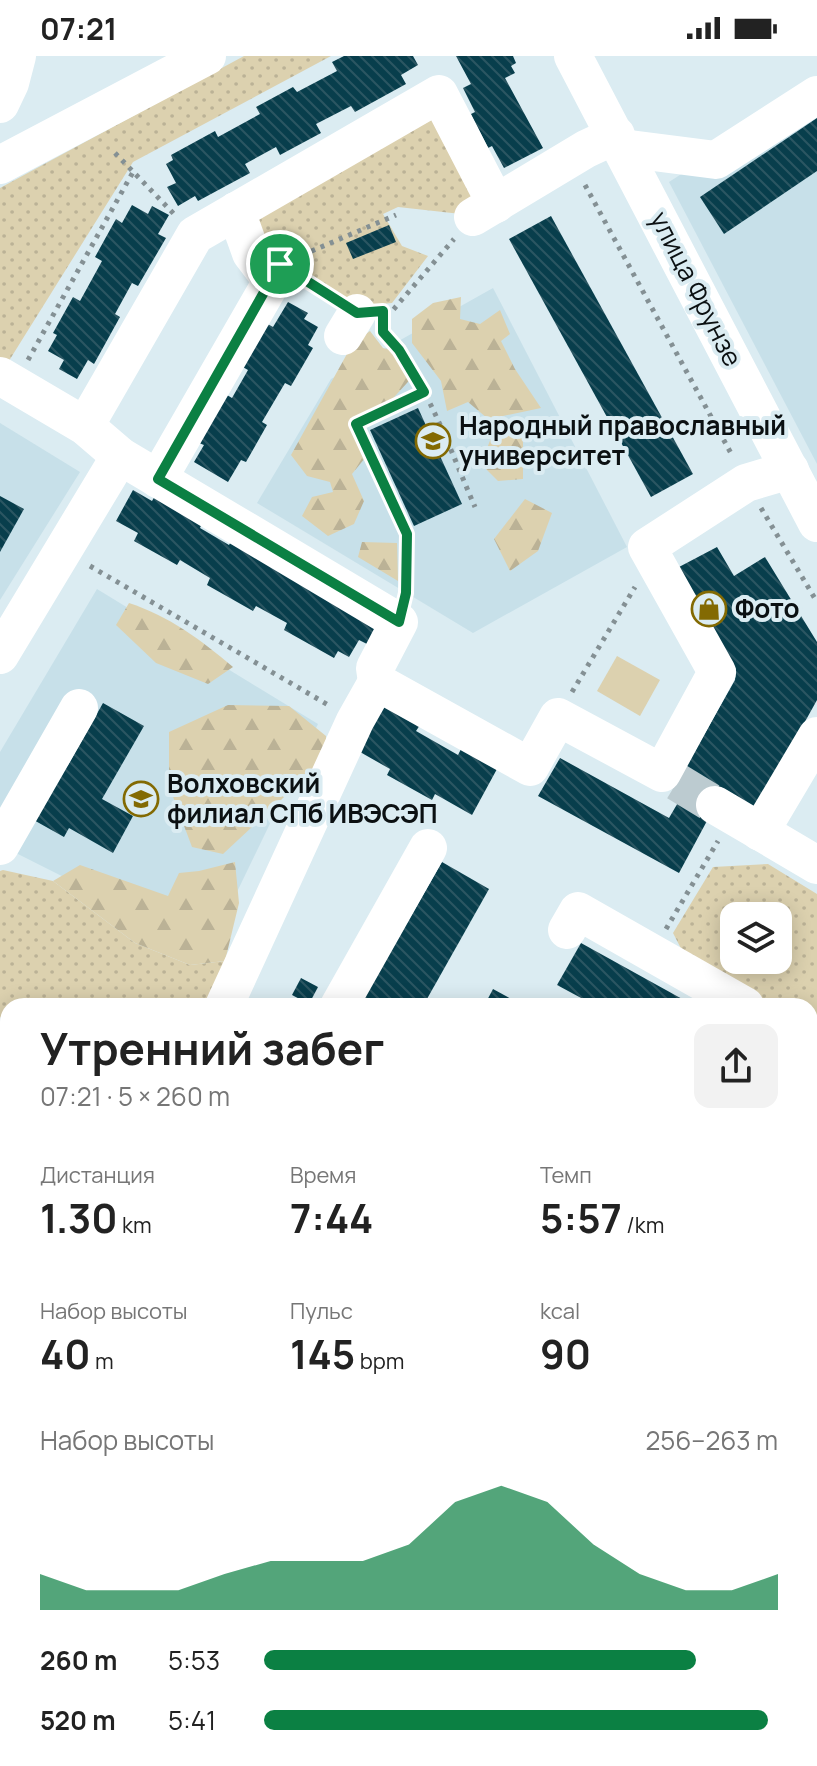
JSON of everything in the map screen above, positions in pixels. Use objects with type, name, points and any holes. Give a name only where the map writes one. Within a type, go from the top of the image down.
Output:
[{"type":"street","points":[[0,104],[10,83],[17,56]]},
{"type":"street","points":[[0,165],[207,56]]},
{"type":"street","name":"улица Фрунзе","points":[[573,56],[817,523]]},
{"type":"street","points":[[85,426],[195,235],[439,94],[485,211],[572,159],[619,142],[716,160],[817,95]]},
{"type":"street","points":[[158,479],[276,272],[251,253],[236,211]]},
{"type":"street","points":[[8,380],[85,426],[120,456],[399,622],[375,668],[377,682],[355,721],[228,998]]},
{"type":"street","points":[[0,655],[120,456]]},
{"type":"street","points":[[377,682],[530,767],[558,717],[670,778],[717,672],[647,547],[746,483],[790,470]]},
{"type":"street","points":[[0,846],[79,708]]},
{"type":"street","points":[[817,736],[736,817],[817,865]]},
{"type":"street","points":[[344,998],[428,848]]},
{"type":"street","points":[[567,930],[578,911],[652,952],[719,998]]},
{"type":"path","points":[[115,153],[195,235]]},
{"type":"path","points":[[572,159],[746,483],[817,602]]},
{"type":"path","points":[[8,380],[133,172]]},
{"type":"path","points":[[361,320],[393,310],[485,211]]},
{"type":"path","points":[[276,272],[396,215]]},
{"type":"path","points":[[276,272],[383,332],[399,350],[424,392],[475,507]]},
{"type":"path","points":[[399,622],[406,593],[407,534],[356,424],[424,392]]},
{"type":"path","points":[[64,551],[355,721]]},
{"type":"path","points":[[558,717],[653,557]]},
{"type":"path","points":[[652,952],[736,817]]},
{"type":"shaded area","points":[[817,86],[817,464],[669,182]]},
{"type":"shaded area","name":"Народный православный университет","points":[[493,288],[627,547],[473,633],[257,503],[331,379]]},
{"type":"shaded area","points":[[0,423],[80,472],[0,600]]},
{"type":"shaded area","name":"Волховский филиал СПб ИВЭСЭП","points":[[97,589],[318,724],[209,950],[0,845],[0,752]]},
{"type":"green space","points":[[244,56],[331,56],[133,162],[7,364],[0,360],[0,188]]},
{"type":"green space","points":[[437,117],[480,194],[461,214],[398,207],[383,214],[402,246],[428,256],[392,303],[358,306],[259,245],[257,213]]},
{"type":"green space","points":[[461,297],[460,319],[480,324],[500,310],[510,334],[501,341],[541,408],[498,417],[523,434],[523,479],[498,481],[481,464],[491,438],[487,418],[468,402],[447,411],[441,381],[412,343],[412,319],[433,303]]},
{"type":"green space","points":[[370,331],[383,348],[409,355],[417,372],[366,428],[365,458],[352,474],[364,501],[354,524],[328,536],[302,516],[312,497],[333,492],[330,482],[307,476],[291,455],[353,343]]},
{"type":"green space","points":[[525,499],[552,513],[538,551],[510,571],[494,539]]},
{"type":"green space","points":[[362,542],[397,543],[398,581],[358,557]]},
{"type":"green space","points":[[129,603],[184,630],[233,667],[208,684],[156,663],[116,625]]},
{"type":"green space","points":[[617,656],[660,680],[640,716],[597,691]]},
{"type":"green space","points":[[228,705],[289,706],[326,736],[326,758],[223,854],[192,847],[169,786],[169,732]]},
{"type":"green space","points":[[235,862],[239,903],[225,961],[190,965],[135,943],[53,881],[80,865],[168,896],[179,873]]},
{"type":"green space","points":[[768,864],[817,894],[817,998],[751,998],[689,964],[673,933],[713,867]]},
{"type":"green space","points":[[0,871],[53,881],[135,943],[190,965],[225,961],[215,998],[0,998]]},
{"type":"building","points":[[344,56],[413,56],[418,65],[401,75],[406,84],[355,112],[351,106],[316,124],[321,133],[280,155],[276,147],[245,164],[250,173],[198,201],[195,196],[178,206],[167,187],[176,183],[166,164],[173,160],[171,155],[215,131],[218,137],[260,114],[256,107],[293,87],[297,92],[337,71],[332,62]]},
{"type":"building","points":[[456,56],[513,56],[516,63],[511,66],[515,73],[505,78],[543,148],[504,168],[492,146],[488,148],[471,114],[475,112],[463,88],[471,84]]},
{"type":"building","points":[[817,118],[817,171],[724,234],[700,197]]},
{"type":"building","points":[[132,205],[148,214],[152,206],[169,215],[158,234],[166,238],[138,286],[132,283],[115,314],[120,317],[94,364],[88,360],[77,379],[59,369],[64,360],[48,351],[57,335],[53,333],[73,297],[80,301],[102,261],[95,257],[116,219],[122,223]]},
{"type":"building","points":[[551,216],[693,474],[651,497],[509,239]]},
{"type":"building","points":[[389,225],[396,242],[353,259],[346,243]]},
{"type":"building","points":[[288,302],[308,313],[304,319],[318,327],[308,345],[313,348],[291,386],[285,383],[262,422],[267,425],[246,462],[241,460],[228,482],[194,462],[204,445],[199,443],[227,395],[232,398],[248,370],[241,366],[266,323],[273,327]]},
{"type":"building","name":"Народный православный университет","points":[[418,408],[462,504],[414,526],[370,430]]},
{"type":"building","points":[[133,490],[152,501],[156,494],[203,521],[200,528],[229,545],[233,538],[377,627],[367,644],[359,640],[349,657],[338,651],[334,658],[284,630],[287,623],[256,606],[253,611],[207,585],[210,578],[180,560],[177,565],[134,541],[138,533],[116,521]]},
{"type":"building","points":[[0,496],[24,509],[0,552]]},
{"type":"building","points":[[717,547],[734,576],[765,557],[817,642],[817,700],[756,810],[722,793],[679,873],[538,796],[560,758],[669,818],[683,794],[674,788],[735,680],[736,669],[679,567]]},
{"type":"building","points":[[378,702],[420,725],[416,731],[458,755],[461,749],[497,769],[472,815],[435,794],[432,800],[387,775],[390,769],[353,748]]},
{"type":"building","name":"Волховский филиал СПб ИВЭСЭП","points":[[103,703],[144,726],[102,799],[133,816],[113,853],[69,828],[64,837],[23,814],[68,765]]},
{"type":"building","points":[[442,862],[489,889],[428,998],[364,998]]},
{"type":"building","points":[[581,943],[680,998],[581,998],[557,985]]},
{"type":"building","points":[[301,978],[318,987],[312,998],[292,995]]},
{"type":"building","points":[[493,989],[509,998],[488,998]]},
{"type":"tunnel","points":[[677,782],[715,805]]},
{"type":"place","name":"Народный православный университет","points":[[433,441]]},
{"type":"place","name":"Фото","points":[[709,609]]},
{"type":"place","name":"Волховский филиал СПб ИВЭСЭП","points":[[141,799]]},
{"type":"route","points":[[280,264],[357,313],[383,311],[383,332],[399,350],[424,392],[356,424],[407,534],[406,593],[399,622],[158,479],[280,264]]}]
